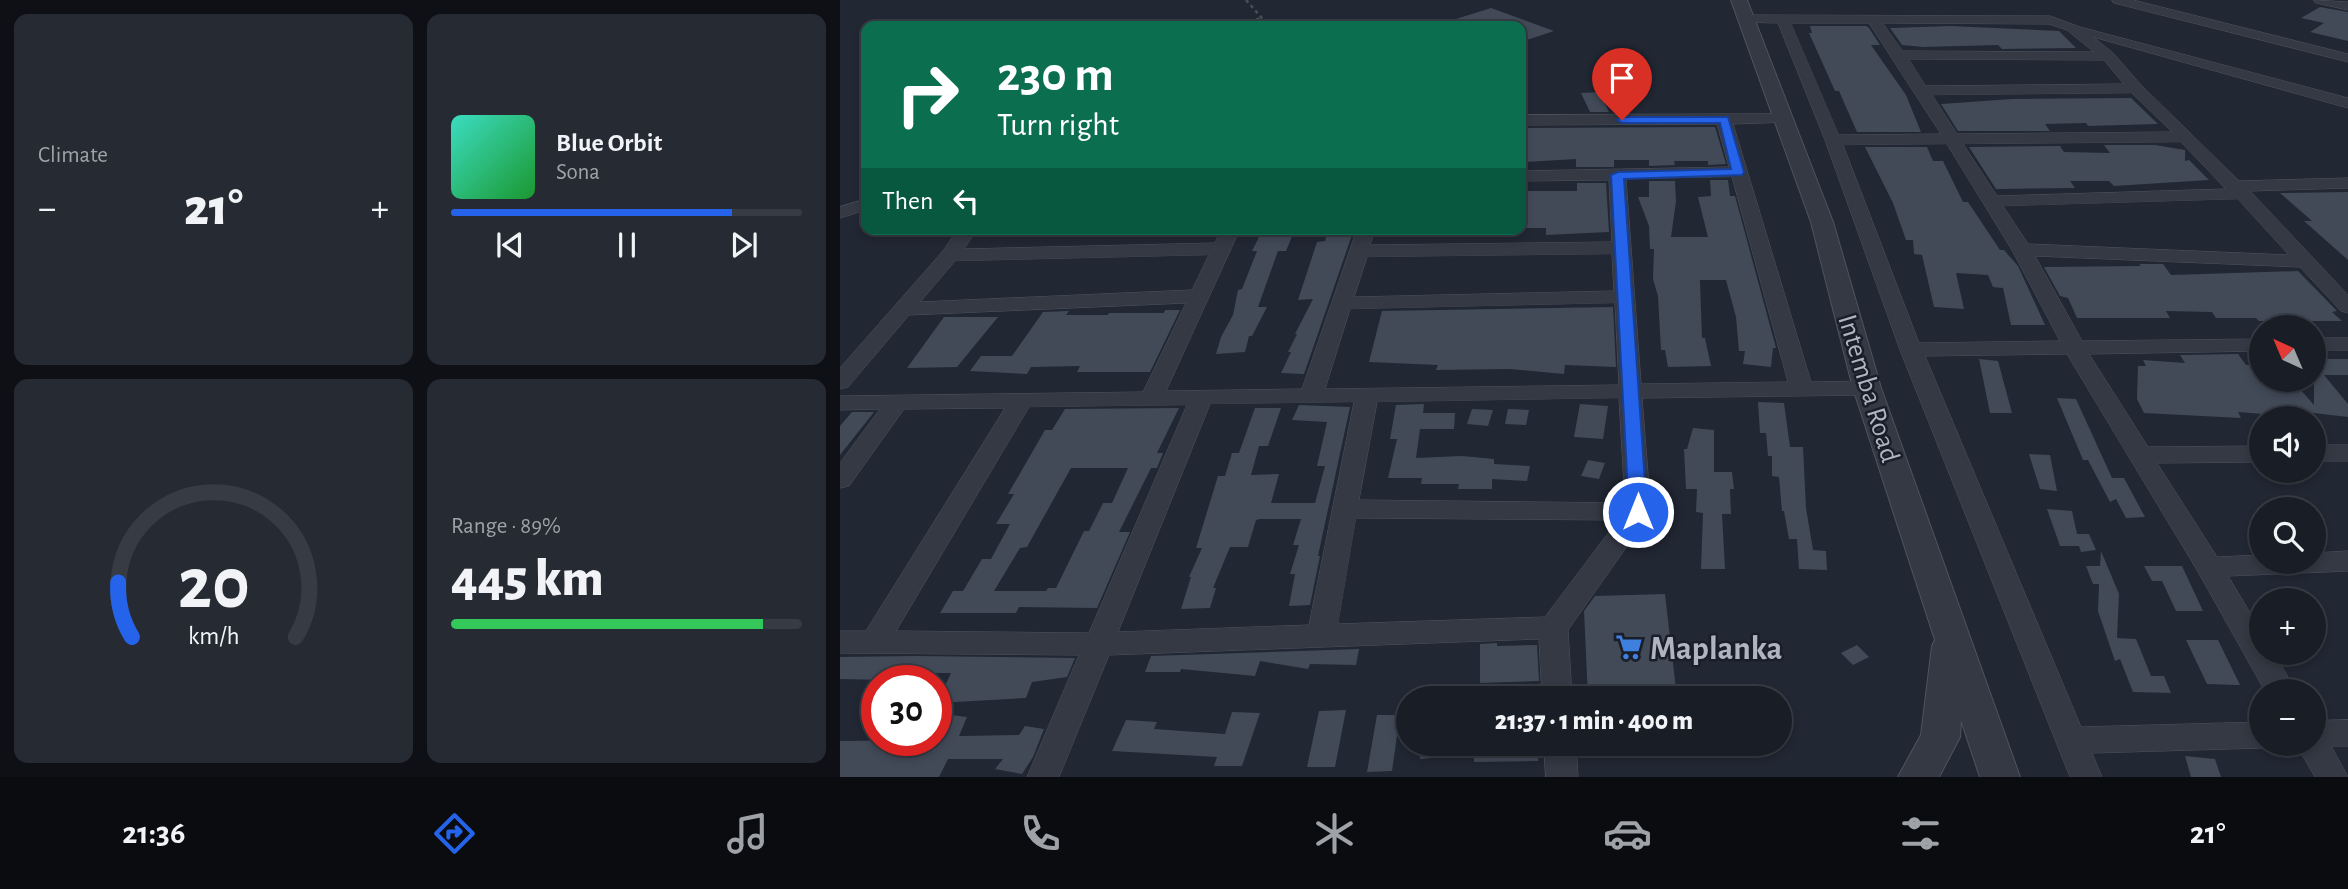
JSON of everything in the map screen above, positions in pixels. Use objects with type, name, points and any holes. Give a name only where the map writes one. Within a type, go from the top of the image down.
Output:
[{"type":"street","points":[[2118,0],[2348,58]]},
{"type":"street","points":[[2320,0],[2348,6]]},
{"type":"street","points":[[1742,10],[1783,19],[2050,20],[2348,103]]},
{"type":"street","name":"Intemba Road","points":[[1742,10],[1822,222],[1867,388],[2000,777]]},
{"type":"street","points":[[1783,19],[1833,140],[1911,350],[2086,777]]},
{"type":"street","points":[[1873,19],[1922,90],[1951,141],[2022,250],[2075,349],[2209,567],[2274,679]]},
{"type":"street","points":[[2072,27],[2108,56],[2348,307]]},
{"type":"street","points":[[1899,55],[2108,56]]},
{"type":"street","points":[[1922,90],[2136,88]]},
{"type":"street","points":[[1526,120],[1783,119]]},
{"type":"street","points":[[1724,120],[1802,391]]},
{"type":"street","points":[[1833,140],[2184,137]]},
{"type":"street","points":[[1526,176],[1738,172]]},
{"type":"street","points":[[1556,686],[1553,628],[1638,512],[1618,175]]},
{"type":"street","points":[[1992,201],[2348,183]]},
{"type":"street","points":[[840,213],[861,206]]},
{"type":"street","points":[[840,382],[950,255],[964,235]]},
{"type":"street","points":[[1152,397],[1228,235]]},
{"type":"street","points":[[1312,395],[1364,235]]},
{"type":"street","points":[[1359,251],[1621,248]]},
{"type":"street","points":[[950,255],[1222,249]]},
{"type":"street","points":[[2022,250],[2304,261]]},
{"type":"street","points":[[903,309],[1201,296]]},
{"type":"street","points":[[1342,303],[1626,297]]},
{"type":"street","points":[[2326,344],[2348,344]]},
{"type":"street","points":[[1911,350],[2249,345]]},
{"type":"street","points":[[840,403],[1867,388]]},
{"type":"street","points":[[1321,636],[1367,395]]},
{"type":"street","points":[[1043,777],[1202,396]]},
{"type":"street","points":[[874,641],[1022,399]]},
{"type":"street","points":[[840,480],[897,403]]},
{"type":"street","points":[[2326,453],[2348,453]]},
{"type":"street","points":[[2140,455],[2249,454]]},
{"type":"street","points":[[1345,509],[1638,512]]},
{"type":"street","points":[[2209,567],[2348,561]]},
{"type":"street","points":[[840,642],[1098,644],[1553,628]]},
{"type":"street","points":[[1918,777],[1940,737],[1951,636]]},
{"type":"street","points":[[2326,734],[2348,733]]},
{"type":"street","points":[[2070,740],[2249,735]]},
{"type":"street","points":[[1561,756],[1562,777]]},
{"type":"street","points":[[2320,756],[2333,777]]},
{"type":"path","points":[[1246,0],[1265,21]]},
{"type":"path","points":[[1248,21],[1263,18]]},
{"type":"building","points":[[2320,7],[2348,12],[2348,41],[2310,32],[2324,23],[2301,18]]},
{"type":"building","points":[[1491,8],[1554,31],[1526,40],[1526,21],[1449,21]]},
{"type":"building","points":[[1810,26],[1869,28],[1880,45],[1871,45],[1906,95],[1921,132],[1857,132],[1809,33],[1812,33]]},
{"type":"building","points":[[1950,26],[2059,31],[2076,48],[2002,49],[1998,45],[1902,45],[1890,28]]},
{"type":"building","points":[[1599,92],[1609,112],[1590,112],[1581,93]]},
{"type":"building","points":[[2131,98],[2158,124],[2045,124],[2050,131],[1958,131],[1941,104],[2012,99]]},
{"type":"building","points":[[1715,127],[1726,164],[1674,161],[1675,165],[1649,166],[1649,160],[1614,160],[1614,167],[1576,167],[1576,159],[1526,162],[1526,128]]},
{"type":"building","points":[[2104,145],[2155,145],[2185,150],[2185,161],[2189,160],[2209,180],[2114,186],[2109,181],[2070,181],[2075,188],[1996,189],[1969,147],[2060,146],[2064,152],[2110,153]]},
{"type":"building","points":[[1865,147],[1927,147],[1933,161],[1943,161],[1963,202],[1968,202],[2000,250],[2004,250],[2018,266],[2045,325],[2011,325],[2003,288],[1993,287],[1988,275],[1956,273],[1964,309],[1934,307],[1922,255],[1914,254],[1913,240],[1906,240],[1893,203]]},
{"type":"building","points":[[1710,180],[1728,180],[1730,196],[1735,196],[1776,348],[1773,348],[1771,367],[1743,364],[1745,351],[1739,351],[1736,317],[1726,280],[1700,280],[1702,338],[1705,338],[1711,366],[1668,367],[1665,350],[1661,350],[1658,296],[1653,279],[1654,249],[1650,249],[1649,226],[1638,197],[1649,197],[1649,181],[1675,181],[1676,201],[1671,237],[1708,237],[1698,197],[1711,196]]},
{"type":"building","points":[[1577,183],[1606,183],[1609,232],[1546,235],[1546,228],[1526,228],[1526,191],[1577,191]]},
{"type":"building","points":[[2348,192],[2348,260],[2304,221],[2312,221],[2280,193]]},
{"type":"building","points":[[1260,235],[1293,235],[1286,251],[1278,251],[1258,307],[1267,307],[1252,336],[1249,336],[1245,352],[1216,354],[1221,337],[1233,315],[1238,290],[1242,289],[1257,251],[1252,251]]},
{"type":"building","points":[[1326,235],[1352,235],[1304,374],[1281,373],[1291,352],[1288,352],[1295,334],[1313,299],[1298,300],[1317,242],[1325,241]]},
{"type":"building","points":[[2139,264],[2163,264],[2171,275],[2298,271],[2337,311],[2332,312],[2342,321],[2326,321],[2326,315],[2216,318],[2212,312],[2166,311],[2170,318],[2077,318],[2068,298],[2060,296],[2044,267],[2141,266]]},
{"type":"building","points":[[1613,307],[1616,367],[1565,365],[1564,374],[1509,369],[1436,370],[1438,365],[1369,362],[1382,311]]},
{"type":"building","points":[[1165,310],[1180,310],[1150,372],[1077,372],[1080,366],[1031,367],[1027,374],[970,371],[981,356],[1012,356],[1043,312],[1069,311],[1066,315],[1108,315],[1164,313]]},
{"type":"building","points":[[944,317],[998,317],[957,367],[907,368]]},
{"type":"building","points":[[2238,354],[2246,365],[2249,365],[2249,392],[2303,392],[2314,405],[2314,392],[2326,392],[2326,377],[2348,404],[2348,417],[2326,414],[2326,406],[2249,406],[2249,413],[2238,412],[2241,418],[2144,413],[2137,399],[2138,366],[2146,366],[2143,360],[2185,363],[2180,355]]},
{"type":"building","points":[[1979,359],[1998,361],[2012,413],[1990,413]]},
{"type":"building","points":[[2326,359],[2348,359],[2348,375],[2326,375]]},
{"type":"building","points":[[2057,398],[2076,399],[2112,478],[2124,478],[2145,517],[2126,518],[2116,499],[2110,502],[2088,460],[2083,460]]},
{"type":"building","points":[[1758,402],[1784,403],[1790,447],[1803,447],[1806,508],[1813,550],[1826,551],[1827,570],[1799,569],[1797,539],[1789,539],[1782,511],[1779,477],[1772,476],[1772,456],[1768,456],[1766,433],[1760,433]]},
{"type":"building","points":[[1424,404],[1423,413],[1455,413],[1454,429],[1420,429],[1416,458],[1462,456],[1494,459],[1494,464],[1530,466],[1527,481],[1492,479],[1492,489],[1458,489],[1459,484],[1421,484],[1422,478],[1388,478],[1397,439],[1390,439],[1396,405]]},
{"type":"building","points":[[1580,404],[1608,406],[1603,439],[1574,437]]},
{"type":"building","points":[[1299,405],[1350,407],[1310,605],[1289,606],[1295,574],[1290,574],[1299,545],[1293,545],[1301,519],[1260,519],[1256,520],[1248,547],[1230,547],[1213,588],[1216,588],[1210,608],[1181,609],[1189,577],[1202,548],[1196,548],[1218,476],[1225,476],[1232,453],[1239,453],[1255,408],[1281,408],[1268,446],[1259,446],[1251,475],[1279,474],[1271,503],[1315,503],[1325,466],[1317,466],[1327,422],[1292,420]]},
{"type":"building","points":[[1179,408],[1157,453],[1163,453],[1157,468],[1151,468],[1119,532],[1130,532],[1097,608],[1019,607],[1016,613],[940,613],[953,591],[963,591],[982,559],[991,559],[1010,524],[996,524],[1014,494],[1008,494],[1045,430],[1052,430],[1065,409]],"holes":[[[1071,468],[1128,468],[1112,503],[1103,503],[1089,531],[1084,531],[1056,588],[1048,588],[1046,591],[994,591],[1020,548],[1027,547]]]},
{"type":"building","points":[[1472,409],[1493,410],[1488,426],[1467,424]]},
{"type":"building","points":[[1508,409],[1529,410],[1526,425],[1505,424]]},
{"type":"building","points":[[852,412],[874,412],[840,455],[840,426]]},
{"type":"building","points":[[1693,428],[1714,430],[1714,472],[1732,472],[1734,489],[1730,489],[1731,514],[1722,514],[1725,569],[1701,569],[1703,513],[1696,512],[1697,489],[1686,489],[1684,449],[1687,449]]},
{"type":"building","points":[[2029,454],[2050,455],[2057,491],[2040,489]]},
{"type":"building","points":[[1588,460],[1605,463],[1599,479],[1581,476]]},
{"type":"building","points":[[2047,509],[2072,511],[2077,534],[2089,534],[2096,550],[2081,552],[2079,546],[2060,546]]},
{"type":"building","points":[[2101,551],[2119,594],[2117,638],[2136,639],[2151,676],[2164,676],[2171,693],[2133,692],[2120,659],[2115,661],[2098,611],[2099,584],[2093,584],[2086,566],[2100,566]]},
{"type":"building","points":[[2144,566],[2182,566],[2203,611],[2176,611],[2162,581],[2152,581]]},
{"type":"building","name":"Maplanka","points":[[1665,594],[1676,686],[1587,686],[1584,611],[1595,596]]},
{"type":"building","points":[[2186,640],[2218,640],[2240,685],[2207,684]]},
{"type":"building","points":[[1497,643],[1497,646],[1537,645],[1539,681],[1480,683],[1480,644]]},
{"type":"building","points":[[1857,645],[1869,657],[1853,665],[1841,653]]},
{"type":"building","points":[[1359,649],[1356,665],[1310,664],[1308,669],[1260,661],[1255,676],[1181,669],[1180,672],[1145,672],[1151,656]]},
{"type":"building","points":[[840,657],[1075,658],[1067,677],[1032,682],[1026,698],[952,702],[952,665],[861,665],[861,679],[840,679]]},
{"type":"building","points":[[1346,710],[1335,767],[1307,767],[1319,711]]},
{"type":"building","points":[[1232,712],[1260,713],[1242,766],[1214,766],[1217,757],[1112,751],[1126,720],[1157,722],[1154,729],[1225,734]]},
{"type":"building","points":[[952,715],[967,717],[959,736],[1019,735],[1025,726],[1044,729],[1033,757],[1022,774],[995,769],[1003,759],[948,759],[939,777],[840,777],[840,741],[861,741],[861,756],[952,756]]},
{"type":"building","points":[[1377,715],[1396,715],[1392,771],[1367,772]]},
{"type":"building","points":[[1420,756],[1457,756],[1420,759]]},
{"type":"building","points":[[1474,756],[1539,756],[1538,761],[1474,762]]},
{"type":"building","points":[[2185,756],[2215,759],[2221,777],[2191,777]]},
{"type":"place","name":"Maplanka","points":[[1629,647]]},
{"type":"route","points":[[1622,120],[1724,120],[1738,172],[1618,175],[1638,512]]}]
